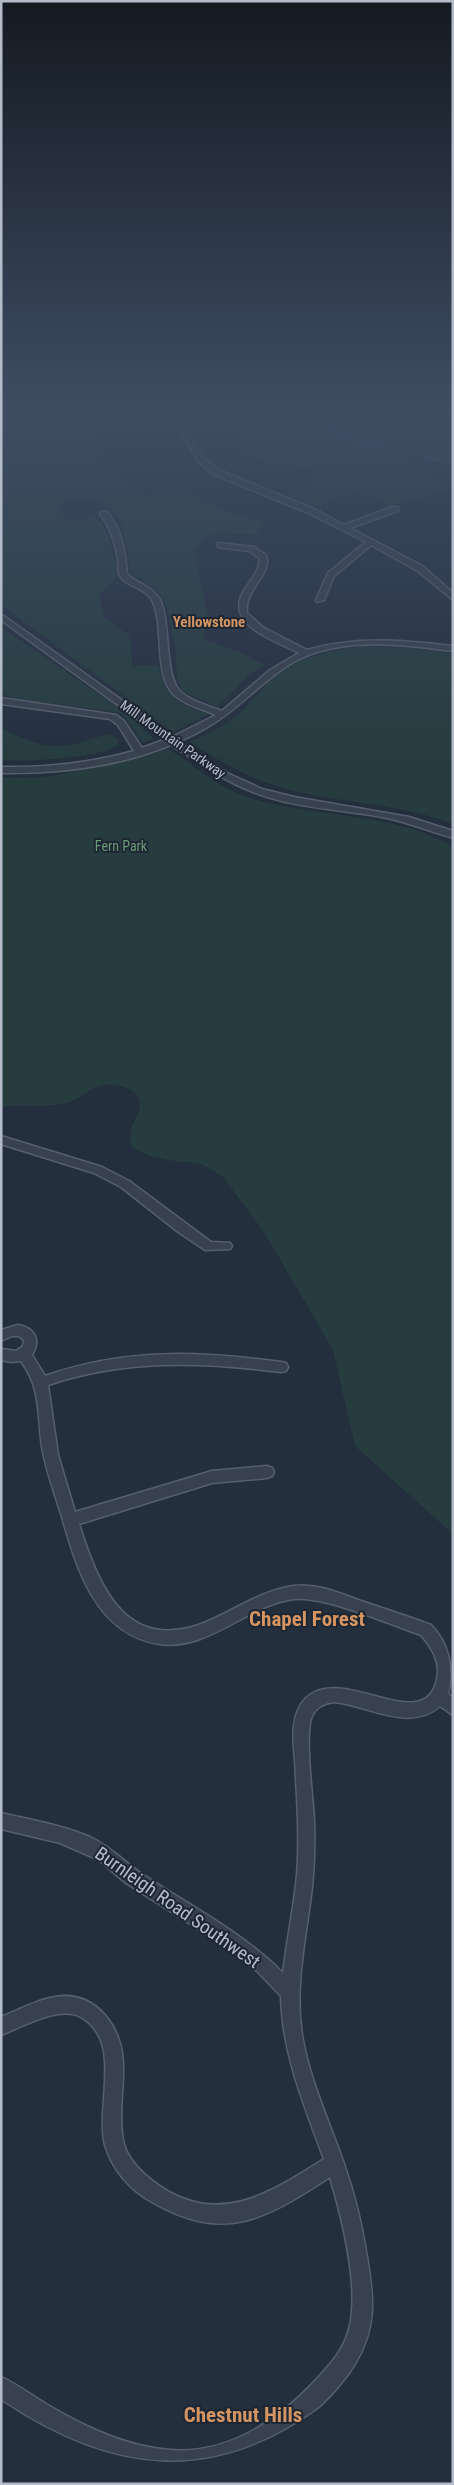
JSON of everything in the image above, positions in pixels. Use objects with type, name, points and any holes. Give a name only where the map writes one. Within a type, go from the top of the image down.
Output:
[{"type":"street","points":[[114,529],[124,574],[150,593],[158,606],[167,658],[168,679],[172,688],[184,698],[223,715]]},
{"type":"street","points":[[344,529],[421,569],[453,598]]},
{"type":"street","points":[[320,600],[331,575],[370,542]]},
{"type":"street","points":[[221,545],[251,548],[264,557],[265,566],[248,588],[243,612],[247,620],[256,627],[305,654]]},
{"type":"street","name":"Mill Mountain Parkway","points":[[1,616],[181,747],[222,774],[254,790],[292,800],[392,816],[424,824],[453,835]]},
{"type":"street","points":[[1,770],[54,770],[139,751],[198,729],[223,715],[274,669],[305,654],[338,645],[366,642],[406,643],[453,649]]},
{"type":"street","points":[[1,701],[113,717],[121,723],[139,751]]},
{"type":"street","points":[[1,1140],[98,1170],[125,1184],[181,1228],[209,1247],[226,1246]]},
{"type":"street","points":[[1,1336],[12,1331],[26,1333],[31,1340],[31,1346],[24,1354],[14,1357],[1,1354]]},
{"type":"street","points":[[1,2387],[36,2411],[103,2443],[146,2458],[175,2461],[207,2458],[248,2446],[305,2406],[346,2361],[360,2331],[363,2288],[355,2241],[334,2163],[298,2062],[292,2035],[290,1992],[305,1876],[307,1838],[301,1740],[306,1711],[318,1698],[337,1694],[388,1709],[402,1711],[447,1703],[453,1666],[445,1646],[436,1636],[426,1630],[317,1593],[302,1591],[274,1595],[212,1627],[176,1637],[146,1634],[132,1628],[105,1606],[95,1591],[70,1520],[49,1446],[47,1407],[42,1382],[36,1369],[24,1354]]},
{"type":"street","points":[[42,1382],[88,1366],[154,1357],[178,1357],[281,1367]]},
{"type":"street","points":[[70,1520],[212,1478],[267,1472]]},
{"type":"street","name":"Burnleigh Road Southwest","points":[[1,1821],[60,1835],[84,1843],[105,1854],[132,1877],[234,1942],[263,1965],[290,1992]]},
{"type":"street","points":[[1,2026],[54,2006],[68,2005],[83,2009],[94,2015],[104,2025],[111,2040],[114,2055],[111,2128],[119,2157],[147,2188],[167,2202],[188,2211],[207,2215],[231,2215],[254,2210],[276,2200],[334,2163]]},
{"type":"green space","points":[[1,529],[105,529],[111,544],[117,576],[99,596],[105,618],[129,635],[133,666],[158,665],[165,686],[175,698],[189,707],[209,714],[173,732],[1,605]]},
{"type":"green space","points":[[259,529],[256,534],[219,533],[203,538],[194,551],[208,615],[203,639],[242,653],[264,665],[248,676],[218,707],[188,694],[177,681],[176,651],[167,606],[156,589],[132,573],[123,530]]},
{"type":"green space","points":[[1,627],[126,713],[153,738],[143,743],[123,714],[93,708],[31,701],[1,694]]},
{"type":"green space","points":[[366,646],[420,649],[453,654],[453,824],[431,816],[318,796],[274,785],[230,766],[189,742],[210,733],[230,721],[246,707],[271,679],[286,668],[319,654]]},
{"type":"green space","points":[[1,728],[28,740],[46,745],[65,746],[110,734],[118,739],[118,745],[95,754],[61,759],[1,760]]},
{"type":"green space","name":"Fern Park","points":[[169,749],[218,783],[250,798],[300,809],[381,821],[407,827],[453,847],[453,1534],[355,1446],[333,1350],[266,1235],[223,1177],[200,1163],[150,1156],[132,1147],[130,1138],[132,1126],[140,1106],[135,1093],[123,1087],[103,1085],[70,1102],[62,1104],[1,1107],[1,777],[37,777],[73,772]]},
{"type":"district","name":"Yellowstone","points":[[209,622]]},
{"type":"district","name":"Chapel Forest","points":[[307,1619]]},
{"type":"district","name":"Chestnut Hills","points":[[243,2415]]}]
